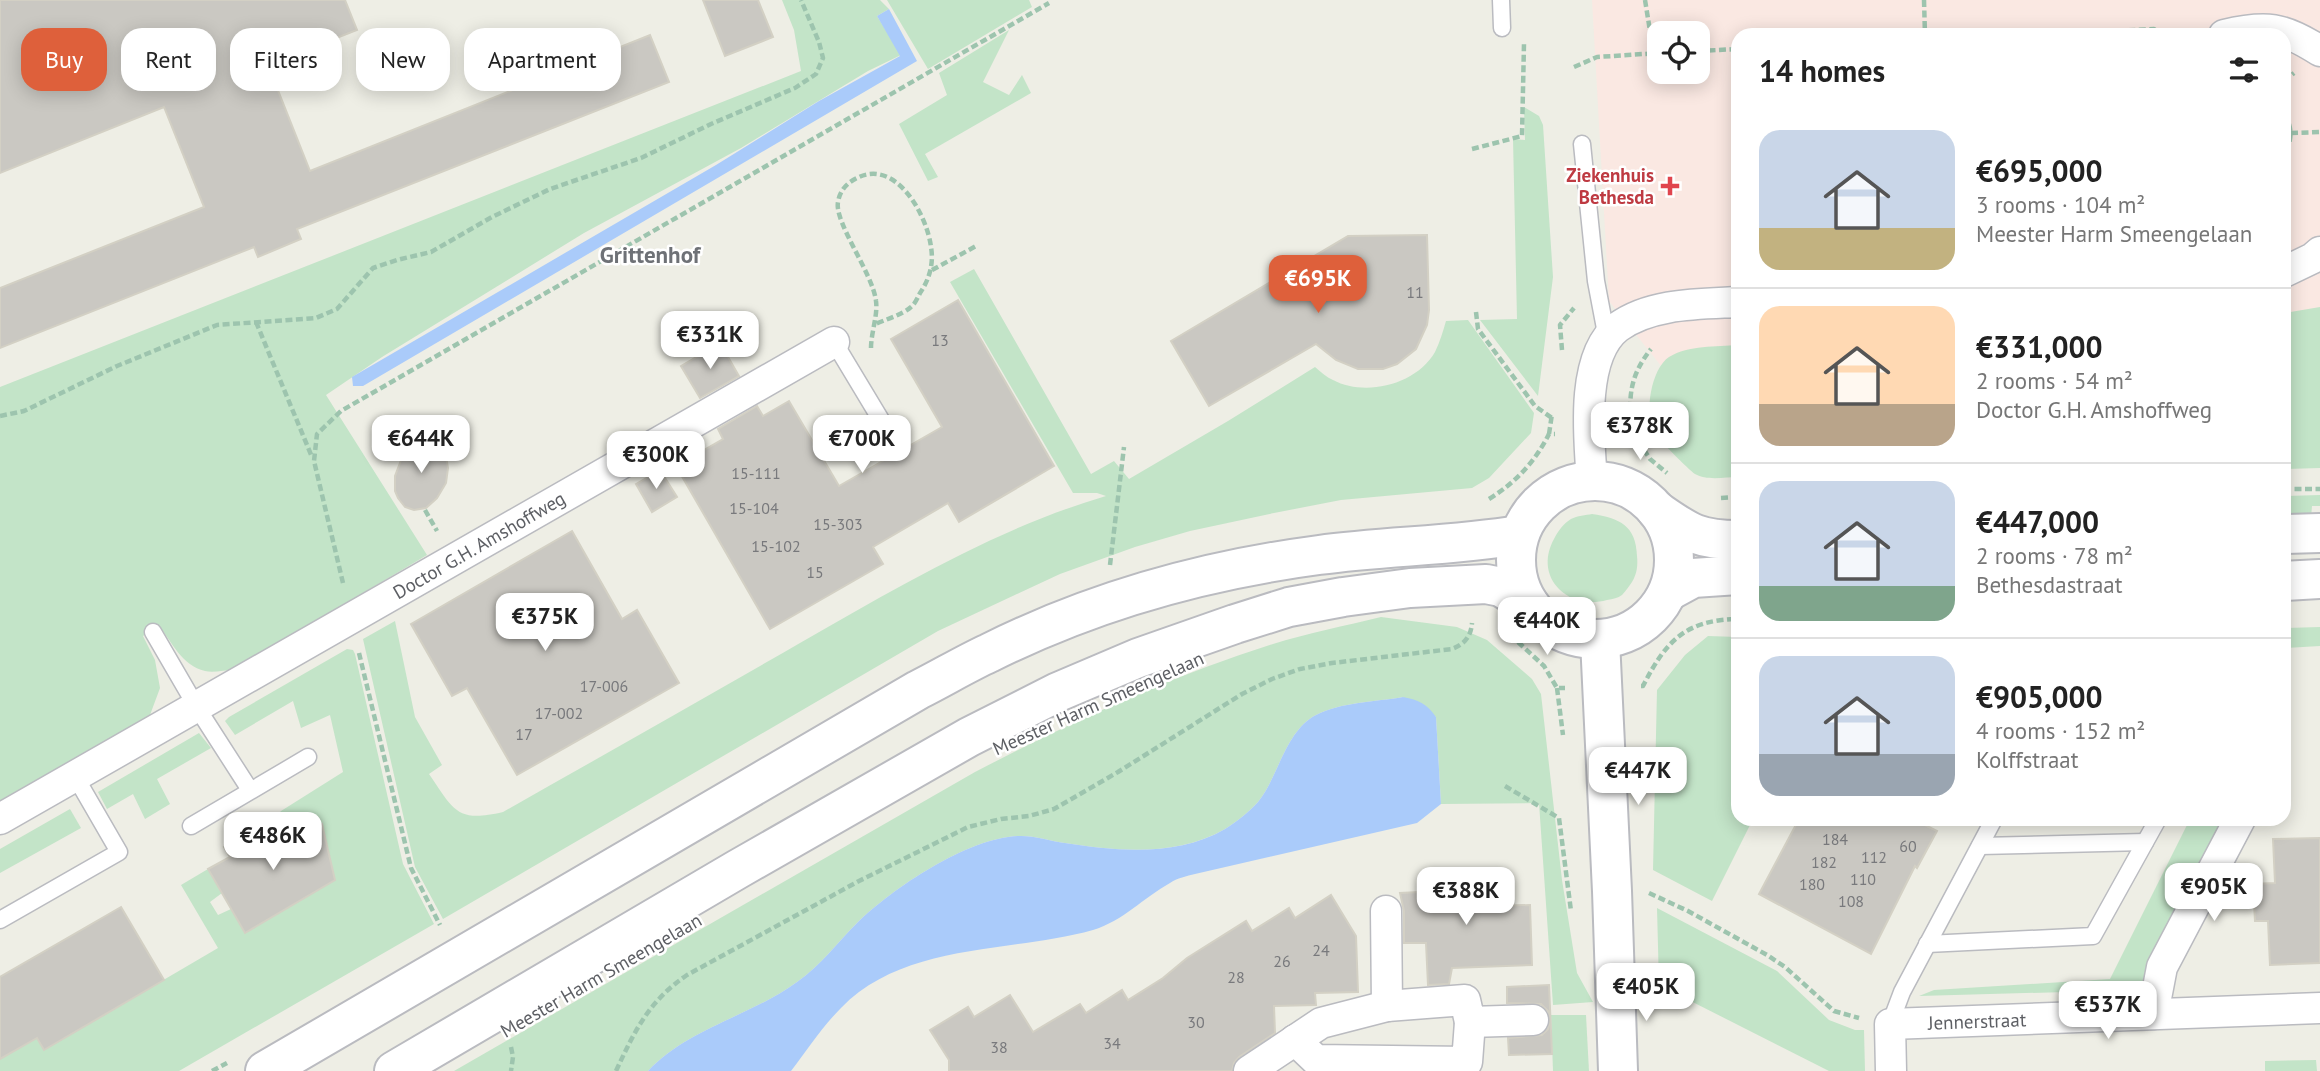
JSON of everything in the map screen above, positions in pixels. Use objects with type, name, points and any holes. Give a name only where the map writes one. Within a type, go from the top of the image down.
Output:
[{"type":"street","points":[[2291,34],[2320,51]]},
{"type":"street","points":[[2291,269],[2320,252]]},
{"type":"street","points":[[1592,481],[1589,432],[1592,381],[1597,359],[1606,339],[1616,328],[1629,320],[1667,308],[1731,303]]},
{"type":"street","name":"Doctor G.H. Amshoffweg","points":[[0,819],[834,342]]},
{"type":"street","points":[[1656,510],[1668,528],[1674,548],[1674,570],[1669,591],[1653,616],[1629,633],[1600,640],[1572,637],[1548,624],[1529,604],[1518,583],[1515,559],[1519,535],[1531,514],[1547,496],[1569,485],[1592,481],[1616,484],[1638,493],[1656,510],[1690,533],[1718,540],[1731,540]]},
{"type":"street","points":[[2291,534],[2320,533]]},
{"type":"street","points":[[265,1071],[918,690],[990,652],[1065,619],[1140,592],[1252,567],[1319,555],[1467,543],[1519,535]]},
{"type":"street","points":[[1669,591],[1693,578],[1731,575]]},
{"type":"street","points":[[2291,581],[2320,579]]},
{"type":"street","name":"Meester Harm Smeengelaan","points":[[394,1071],[969,737],[1058,692],[1138,658],[1289,607],[1343,597],[1410,588],[1486,584],[1501,587],[1529,604]]},
{"type":"street","points":[[1600,640],[1618,1071]]},
{"type":"street","points":[[2153,1014],[2162,967],[2235,826]]},
{"type":"street","points":[[1386,911],[1387,1006]]},
{"type":"street","points":[[1249,1071],[1295,1040],[1321,1023],[1387,1006],[1465,1000],[1470,1022],[1467,1062],[1315,1060],[1295,1040]]},
{"type":"street","name":"Jennerstraat","points":[[1890,1024],[2320,1008]]},
{"type":"street","points":[[1470,1022],[1533,1020]]},
{"type":"street","points":[[1890,1024],[1891,1071]]},
{"type":"lane","points":[[1501,0],[1502,28]]},
{"type":"lane","points":[[1582,144],[1595,281],[1606,339]]},
{"type":"lane","points":[[834,342],[884,425]]},
{"type":"lane","points":[[153,632],[250,790]]},
{"type":"lane","points":[[191,826],[308,757]]},
{"type":"lane","points":[[0,920],[120,852],[75,776]]},
{"type":"lane","points":[[1890,1024],[1902,992],[1990,826]]},
{"type":"lane","points":[[1927,944],[2093,936],[2154,826]]},
{"type":"lane","points":[[1980,846],[2145,842]]},
{"type":"path","points":[[0,416],[24,411],[117,366],[217,325],[316,318],[337,309],[373,268],[431,252],[492,217],[550,189],[641,158],[711,124],[796,88],[816,74],[823,58],[801,0]]},
{"type":"path","points":[[1644,0],[1649,21]]},
{"type":"path","points":[[1924,0],[1925,28]]},
{"type":"path","points":[[313,461],[317,435],[341,411],[1049,3]]},
{"type":"path","points":[[1472,149],[1522,136],[1524,39],[1503,39],[1502,28]]},
{"type":"path","points":[[1710,50],[1731,49]]},
{"type":"path","points":[[1574,67],[1597,57],[1647,54]]},
{"type":"path","points":[[2291,133],[2320,132]]},
{"type":"path","points":[[870,350],[873,326],[877,302],[870,278],[841,219],[837,203],[845,184],[861,176],[881,173],[894,180],[910,198],[925,222],[932,248],[931,270],[912,307],[873,326]]},
{"type":"path","points":[[931,270],[978,245]]},
{"type":"path","points":[[1476,312],[1478,329],[1535,406],[1552,418]]},
{"type":"path","points":[[256,322],[313,461],[411,868],[460,958]]},
{"type":"path","points":[[1631,430],[1629,401],[1632,381],[1640,362],[1658,341]]},
{"type":"path","points":[[1109,573],[1124,447]]},
{"type":"path","points":[[2291,489],[2320,489]]},
{"type":"path","points":[[616,1071],[646,1012],[670,987],[687,975],[859,881],[968,827],[1000,819],[1029,816],[1054,808],[1118,772],[1242,694],[1272,680],[1300,669],[1332,663],[1452,649],[1466,640],[1472,631],[1473,617]]},
{"type":"path","points":[[1515,640],[1544,666],[1557,688],[1643,686],[1657,660],[1670,644],[1694,626],[1718,619],[1731,619]]},
{"type":"path","points":[[1505,786],[1559,818],[1572,917]]},
{"type":"path","points":[[1612,891],[1641,891],[1657,896],[1767,955],[1785,967],[1834,1011],[1850,1017],[1890,1024]]},
{"type":"path","points":[[494,1012],[509,1039],[513,1057],[511,1071]]},
{"type":"shaded area","name":"Ziekenhuis Bethesda","points":[[1592,0],[2320,0],[2320,361],[2291,362],[2291,28],[1731,28],[1731,380],[1674,382],[1609,301]]},
{"type":"green space","points":[[782,0],[880,0],[889,9],[877,16],[901,55],[868,71],[741,148],[584,233],[382,357],[326,395],[427,555],[234,670],[208,672],[190,664],[159,626],[143,636],[155,660],[160,688],[150,715],[0,801],[0,387],[801,71],[794,30]]},
{"type":"green space","points":[[887,0],[1029,0],[1032,7],[928,69]]},
{"type":"green space","points":[[1009,30],[983,82],[1009,95],[1022,75],[1031,93],[925,154],[938,177],[928,181],[899,124],[947,95],[939,73]]},
{"type":"green space","points":[[1524,107],[1539,116],[1543,125],[1553,277],[1538,396],[1480,320],[1517,319],[1513,139],[1525,140]]},
{"type":"green space","points":[[974,269],[1091,474],[1114,461],[1129,479],[1315,367],[1326,376],[1346,385],[1374,387],[1403,380],[1416,373],[1435,352],[1446,321],[1468,320],[1534,413],[1531,433],[1489,478],[1472,488],[1341,500],[1274,513],[1190,531],[1060,574],[938,631],[443,919],[415,867],[363,639],[395,621],[415,717],[442,765],[429,774],[444,797],[458,811],[466,814],[475,816],[503,812],[949,561],[1026,525],[1106,496],[1097,493],[1073,493],[950,282]]},
{"type":"green space","points":[[2320,307],[2320,468],[2291,469],[2291,312]]},
{"type":"green space","points":[[1731,345],[1731,477],[1710,478],[1695,474],[1661,441],[1651,424],[1651,392],[1663,363],[1677,353],[1703,347]]},
{"type":"green space","points":[[2320,495],[2320,506],[2312,506],[2311,518],[2291,520],[2291,496]]},
{"type":"green space","points":[[1592,514],[1611,518],[1625,525],[1636,546],[1637,563],[1634,579],[1622,595],[1593,602],[1568,596],[1558,588],[1551,578],[1548,566],[1549,553],[1561,527],[1571,519]]},
{"type":"green space","points":[[1381,617],[1457,627],[1487,640],[1532,679],[1541,694],[1562,880],[1577,973],[1593,1002],[1553,1005],[1539,803],[1441,804],[1436,717],[1403,697],[1336,707],[1305,722],[1289,743],[1258,802],[1233,824],[1206,838],[1167,848],[1146,850],[1085,846],[1018,836],[998,839],[954,855],[910,881],[872,909],[797,982],[682,1044],[648,1071],[454,1071],[975,772],[1047,736],[1158,686],[1234,657],[1300,636]]},
{"type":"green space","points":[[2320,627],[2320,646],[2291,648],[2291,628]]},
{"type":"green space","points":[[1708,636],[1731,637],[1731,826],[1750,826],[1712,901],[1653,870],[1657,690],[1685,655]]},
{"type":"green space","points":[[347,649],[353,650],[355,654],[403,864],[434,924],[179,1071],[0,1071],[0,1059],[37,1038],[44,1050],[218,948],[181,885],[208,869],[222,893],[210,902],[218,915],[231,909],[245,932],[331,861],[322,825],[307,833],[298,817],[276,830],[274,820],[281,811],[343,772],[330,715],[301,728],[293,701],[235,735],[225,721]]},
{"type":"green space","points":[[199,733],[211,748],[157,779],[170,804],[145,819],[133,794],[107,809],[98,792]]},
{"type":"green space","points":[[70,809],[81,828],[0,873],[0,849]]},
{"type":"green space","points":[[2186,826],[2226,826],[2138,990],[1919,996],[1934,990],[2110,979]]},
{"type":"green space","points":[[1657,908],[1777,971],[1829,1020],[1855,1030],[1864,1030],[1865,1071],[1829,1071],[1659,985]]},
{"type":"green space","points":[[1551,1015],[1586,1015],[1589,1071],[1553,1071]]},
{"type":"green space","points":[[2316,1060],[2317,1071],[2265,1071],[2265,1061]]},
{"type":"water","points":[[889,9],[917,61],[363,386],[353,386],[352,377],[716,165],[819,101],[900,56],[877,16]]},
{"type":"water","points":[[1403,697],[1422,703],[1436,717],[1441,804],[1417,823],[1182,877],[1114,921],[1093,930],[960,953],[927,960],[896,971],[867,987],[841,1008],[791,1071],[648,1071],[682,1044],[797,982],[872,909],[910,881],[954,855],[998,839],[1018,836],[1085,846],[1146,850],[1187,844],[1206,838],[1233,824],[1258,802],[1289,743],[1305,722],[1336,707]]},
{"type":"building","points":[[0,0],[345,0],[356,30],[342,36],[342,28],[230,28],[230,91],[278,91],[310,171],[510,91],[621,91],[621,47],[650,35],[669,82],[297,229],[301,239],[258,257],[254,247],[0,348],[0,288],[204,207],[164,107],[0,173]]},
{"type":"building","points":[[703,0],[758,0],[773,37],[725,56]]},
{"type":"building","points":[[1427,235],[1427,325],[1416,349],[1397,364],[1383,369],[1358,369],[1336,360],[1316,344],[1209,406],[1171,341],[1348,236]]},
{"type":"building","points":[[958,300],[1054,466],[959,522],[948,503],[873,547],[883,564],[770,629],[676,466],[723,439],[718,429],[757,406],[763,416],[789,401],[839,486],[942,427],[891,339]]},
{"type":"building","points":[[720,343],[739,376],[700,398],[681,366]]},
{"type":"building","points":[[420,441],[439,444],[446,456],[448,468],[446,483],[437,498],[426,508],[414,510],[405,507],[398,498],[395,476],[403,455]]},
{"type":"building","points":[[660,470],[677,497],[652,512],[636,484]]},
{"type":"building","points":[[572,531],[622,619],[637,610],[679,683],[517,775],[467,688],[452,696],[411,624]]},
{"type":"building","points":[[298,817],[307,833],[322,824],[335,880],[245,933],[208,869],[230,857],[224,847],[249,832],[255,843]]},
{"type":"building","points":[[1795,826],[1927,826],[1937,831],[1917,868],[1915,866],[1871,954],[1759,894]]},
{"type":"building","points":[[2320,838],[2320,963],[2270,965],[2268,921],[2255,921],[2253,884],[2275,883],[2273,839]]},
{"type":"building","points":[[1486,870],[1487,906],[1530,905],[1532,965],[1452,968],[1449,984],[1428,985],[1426,943],[1404,943],[1404,911],[1400,893],[1442,891],[1441,871]]},
{"type":"building","points":[[1331,895],[1356,936],[1358,992],[1315,993],[1316,1005],[1274,1006],[1275,1033],[1239,1057],[1232,1071],[949,1071],[949,1060],[930,1030],[968,1007],[974,1017],[1010,995],[1033,1032],[1080,1004],[1086,1013],[1122,990],[1128,1000],[1246,921],[1252,931],[1289,908],[1295,918]]},
{"type":"building","points":[[121,907],[164,980],[44,1050],[37,1038],[0,1059],[0,977]]},
{"type":"building","points":[[1549,985],[1552,1054],[1509,1055],[1508,1038],[1542,1035],[1548,1029],[1550,1020],[1548,1011],[1541,1004],[1507,1003],[1507,987]]},
{"type":"place","name":"Ziekenhuis Bethesda","points":[[1670,186]]},
{"type":"district","name":"Grittenhof","points":[[650,254]]}]
